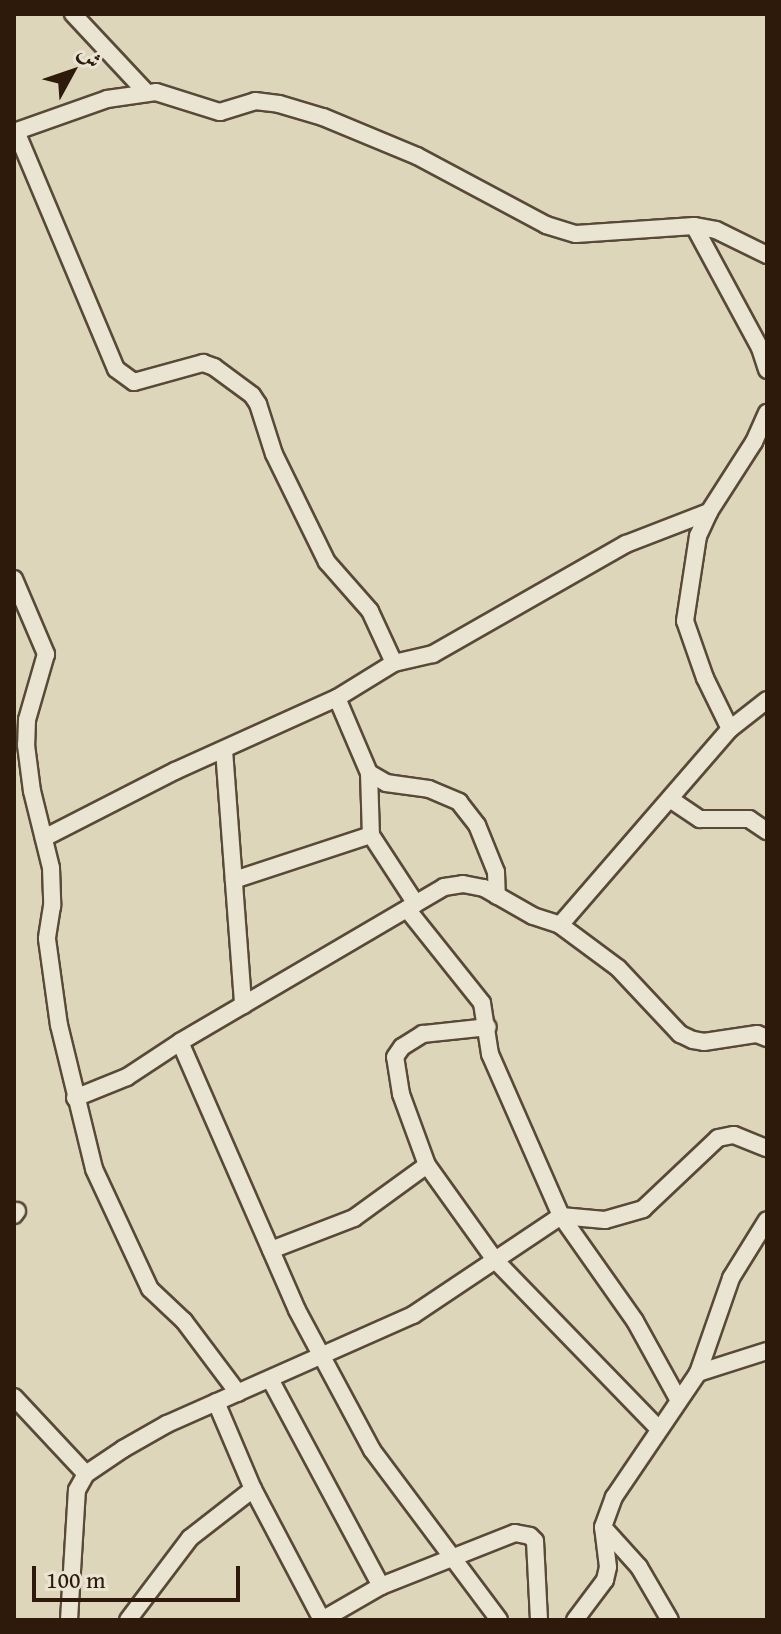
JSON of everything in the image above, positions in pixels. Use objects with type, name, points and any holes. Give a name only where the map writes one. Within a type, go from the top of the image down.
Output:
[{"type":"street","points":[[73,14],[147,93]]},
{"type":"street","points":[[394,663],[370,611],[327,562],[274,454],[258,404],[252,395],[214,367],[203,363],[134,382],[116,369],[15,131],[107,99],[147,93],[176,97],[220,112],[255,101],[323,117],[417,156],[546,225],[576,234],[694,226],[716,230],[767,255]]},
{"type":"street","points":[[694,226],[760,348],[767,370]]},
{"type":"street","points":[[730,729],[705,678],[685,621],[698,536],[709,512],[754,442],[767,413]]},
{"type":"street","points":[[44,838],[337,698],[394,663],[433,654],[626,544],[709,512]]},
{"type":"street","points":[[14,579],[46,654],[27,720],[32,791],[51,868],[52,906],[47,939],[75,1098],[94,1169],[150,1289],[184,1321],[238,1393]]},
{"type":"street","points":[[337,698],[369,773],[371,835],[411,906],[482,1003],[490,1054],[561,1216],[635,1321],[678,1399]]},
{"type":"street","points":[[560,925],[730,729],[767,700]]},
{"type":"street","points":[[224,750],[243,1005]]},
{"type":"street","points":[[369,773],[386,783],[429,789],[459,802],[477,825],[496,872],[497,896]]},
{"type":"street","points":[[670,799],[700,819],[749,819],[767,831]]},
{"type":"street","points":[[234,880],[371,835]]},
{"type":"street","points":[[75,1098],[127,1077],[180,1042],[444,887],[463,884],[560,925],[618,968],[680,1034],[704,1042],[745,1035],[767,1038]]},
{"type":"street","points":[[488,1027],[423,1034],[402,1047],[395,1057],[401,1094],[427,1165],[495,1260],[658,1428]]},
{"type":"street","points":[[180,1042],[271,1250],[322,1357],[372,1450],[499,1620]]},
{"type":"street","points":[[69,1620],[77,1490],[86,1474],[167,1424],[413,1315],[561,1216],[605,1220],[643,1209],[726,1134],[767,1148]]},
{"type":"street","points":[[271,1250],[354,1218],[427,1165]]},
{"type":"street","points":[[575,1620],[605,1580],[608,1567],[603,1527],[614,1497],[698,1373],[731,1278],[767,1220]]},
{"type":"street","points":[[698,1373],[767,1351]]},
{"type":"street","points":[[270,1379],[381,1586]]},
{"type":"street","points":[[14,1397],[86,1474]]},
{"type":"street","points":[[216,1402],[253,1489],[322,1620],[381,1586],[504,1535],[530,1536],[537,1551],[539,1620]]},
{"type":"street","points":[[128,1620],[190,1538],[253,1489]]},
{"type":"street","points":[[603,1527],[639,1567],[670,1620]]}]
